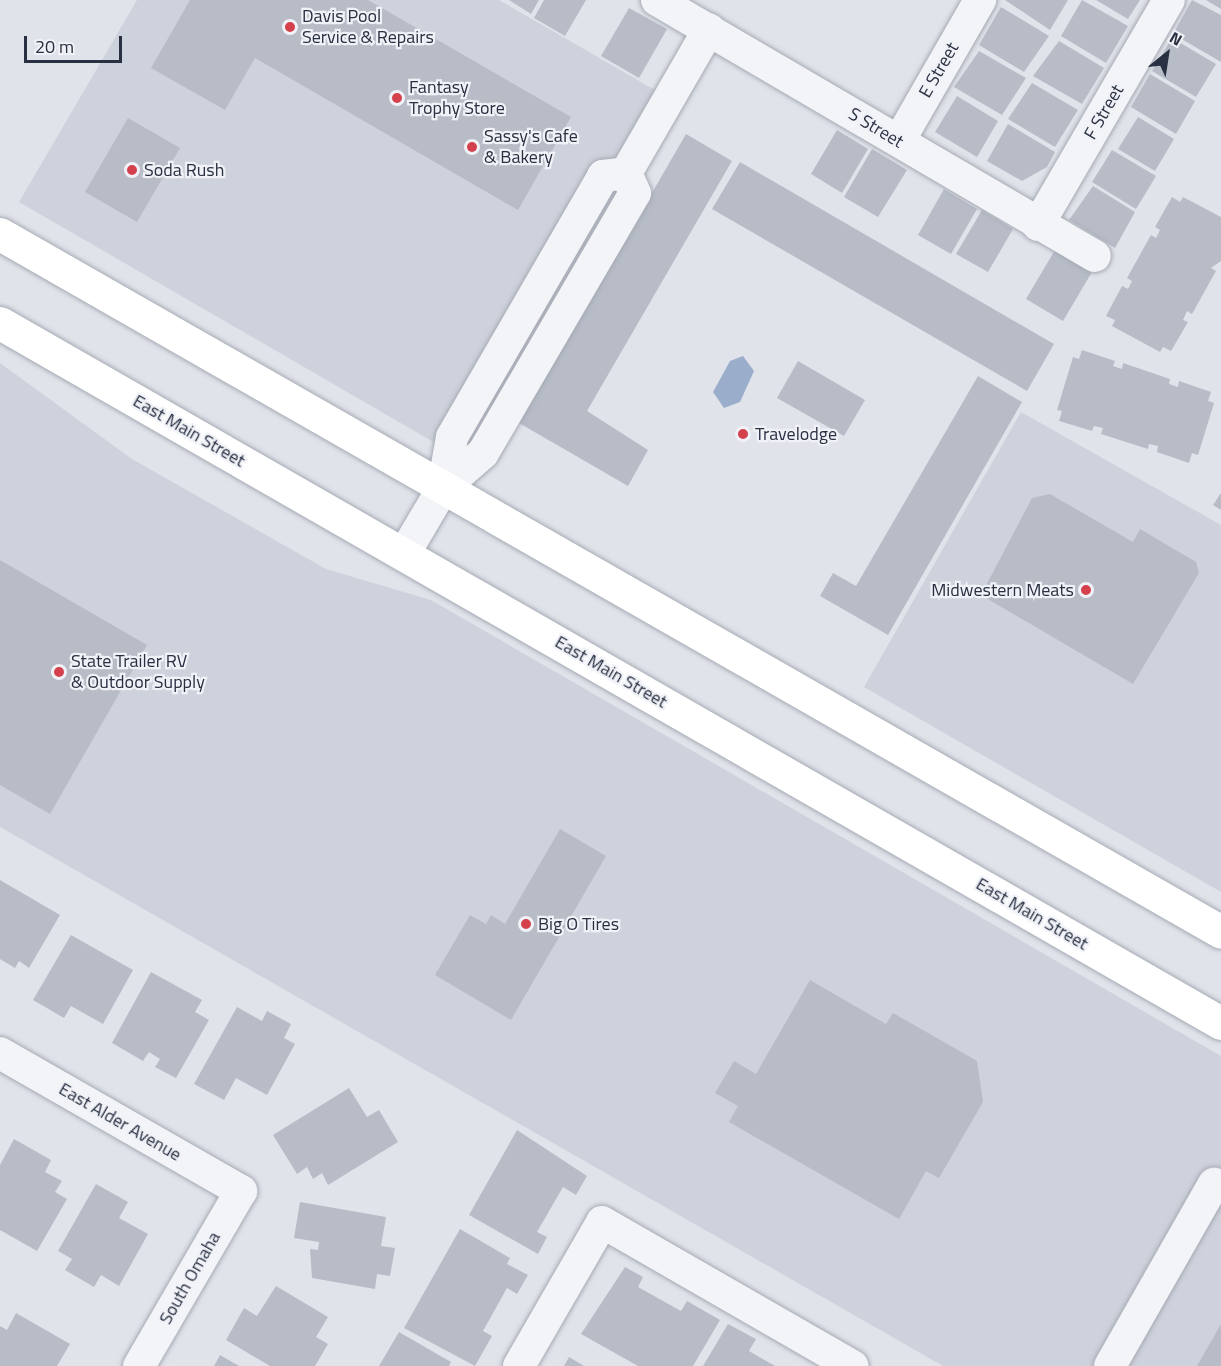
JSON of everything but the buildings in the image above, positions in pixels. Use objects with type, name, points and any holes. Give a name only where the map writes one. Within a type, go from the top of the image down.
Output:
[{"type":"main road","points":[[0,234],[1221,932]]},
{"type":"main road","name":"East Main Street","points":[[0,323],[1221,1023]]},
{"type":"street","name":"S Street","points":[[657,0],[1038,225],[1095,256]]},
{"type":"street","name":"E Street","points":[[899,141],[980,0]]},
{"type":"street","name":"F Street","points":[[1038,225],[1169,0]]},
{"type":"street","points":[[404,554],[443,488],[483,453],[635,193],[626,173],[709,29]]},
{"type":"street","name":"East Alder Avenue","points":[[0,1053],[241,1191]]},
{"type":"street","points":[[1111,1366],[1214,1184]]},
{"type":"street","name":"South Omaha","points":[[139,1366],[241,1191]]},
{"type":"street","points":[[519,1366],[602,1222],[852,1366]]},
{"type":"shaded area","points":[[137,0],[499,0],[674,101],[461,458],[19,202]]},
{"type":"shaded area","points":[[0,363],[132,459],[326,569],[431,600],[1221,1056],[1221,1366],[943,1366],[0,827]]},
{"type":"shaded area","points":[[1021,412],[1221,525],[1221,892],[864,687]]},
{"type":"water","points":[[743,356],[754,371],[740,402],[724,408],[713,392],[730,361]]},
{"type":"place","name":"Davis Pool Service & Repairs","points":[[290,27]]},
{"type":"place","name":"Fantasy Trophy Store","points":[[397,98]]},
{"type":"place","name":"Sassy's Cafe & Bakery","points":[[472,147]]},
{"type":"place","name":"Soda Rush","points":[[132,170]]},
{"type":"place","name":"Travelodge","points":[[743,434]]},
{"type":"place","name":"Midwestern Meats","points":[[1086,590]]},
{"type":"place","name":"State Trailer RV & Outdoor Supply","points":[[59,672]]},
{"type":"place","name":"Big O Tires","points":[[526,924]]}]
